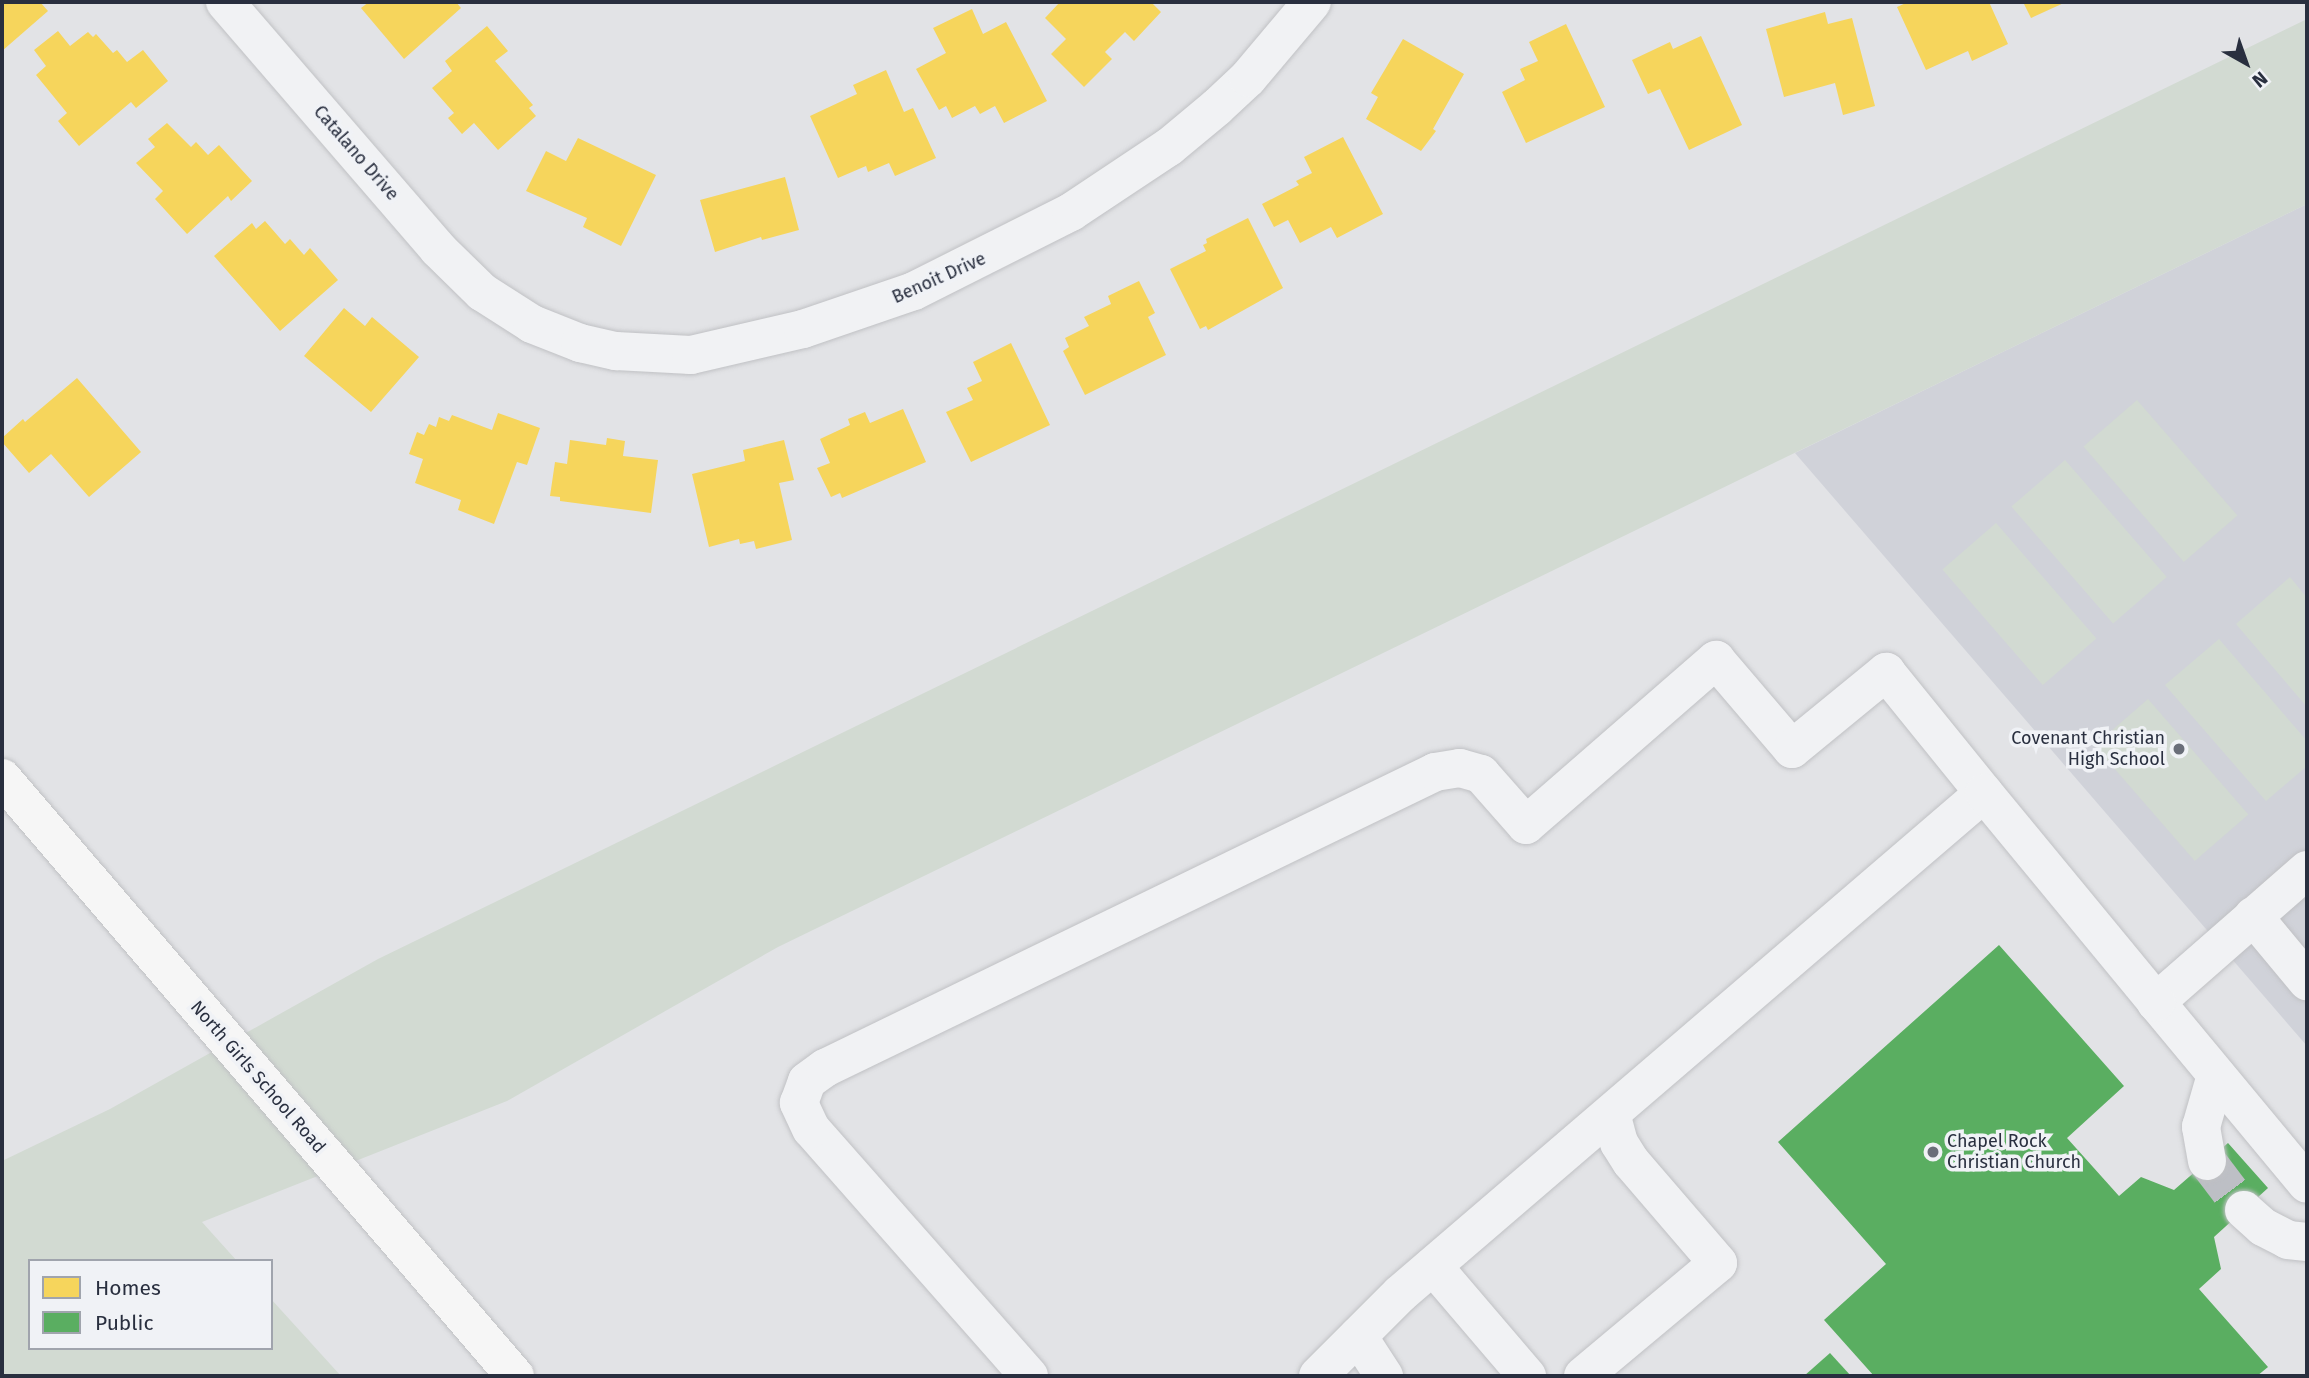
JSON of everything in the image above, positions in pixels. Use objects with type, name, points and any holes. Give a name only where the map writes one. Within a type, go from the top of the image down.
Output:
[{"type":"main road","name":"North Girls School Road","points":[[2,778],[515,1376]]},
{"type":"street","name":"Catalano Drive","points":[[225,2],[438,249],[459,272],[492,299]]},
{"type":"street","name":"Benoit Drive","points":[[492,299],[532,324],[589,345],[616,351],[691,355],[765,339],[877,305],[914,291],[1037,231],[1105,192],[1169,147],[1248,78],[1312,2]]},
{"type":"street","points":[[1029,1376],[811,1129],[799,1103],[807,1082],[825,1069],[1435,772],[1460,768],[1481,775],[1526,825],[1716,660],[1792,749],[1886,672],[2307,1184]]},
{"type":"street","points":[[1318,1376],[1433,1266],[1984,793]]},
{"type":"street","points":[[2156,1002],[2307,870]]},
{"type":"street","points":[[2253,916],[2307,981]]},
{"type":"street","points":[[2207,1161],[2201,1127],[2216,1075]]},
{"type":"street","points":[[1583,1376],[1718,1263],[1631,1162],[1619,1143],[1611,1114]]},
{"type":"street","points":[[2244,1210],[2263,1227],[2288,1240],[2307,1242]]},
{"type":"street","points":[[1433,1266],[1527,1376]]},
{"type":"street","points":[[1358,1336],[1384,1376]]},
{"type":"shaded area","points":[[2307,19],[2307,204],[778,947],[507,1101],[202,1222],[235,1259],[28,1259],[28,1350],[273,1350],[273,1301],[341,1376],[2,1376],[2,1161],[110,1109],[378,959]]},
{"type":"shaded area","name":"Covenant Christian High School","points":[[2307,204],[2307,1046],[1795,453]]},
{"type":"shaded area","points":[[2137,400],[2237,515],[2184,562],[2083,447]]},
{"type":"shaded area","points":[[2065,460],[2167,577],[2113,624],[2011,507]]},
{"type":"shaded area","points":[[1996,523],[2096,638],[2043,685],[1942,570]]},
{"type":"shaded area","points":[[2290,577],[2307,598],[2307,707],[2236,624]]},
{"type":"shaded area","points":[[2219,639],[2307,741],[2307,766],[2266,801],[2165,685]]},
{"type":"shaded area","points":[[2148,699],[2248,814],[2195,861],[2094,746]]},
{"type":"building: Homes","points":[[2,2],[40,2],[48,11],[2,51]]},
{"type":"building: Homes","points":[[369,2],[456,2],[461,8],[404,59],[361,8]]},
{"type":"building: Homes","points":[[1060,2],[1151,2],[1161,12],[1134,41],[1125,32],[1105,52],[1112,59],[1084,87],[1051,54],[1066,39],[1045,18]]},
{"type":"building: Homes","points":[[1908,2],[1989,2],[2008,44],[1972,61],[1968,51],[1926,70],[1897,7]]},
{"type":"building: Homes","points":[[2023,2],[2066,2],[2031,18]]},
{"type":"building: Homes","points":[[972,9],[983,34],[1006,22],[1047,101],[1004,123],[995,106],[980,114],[975,106],[952,118],[946,106],[939,110],[916,69],[946,53],[933,28]]},
{"type":"building: Homes","points":[[1825,12],[1828,24],[1852,18],[1875,106],[1843,115],[1835,83],[1784,97],[1766,29]]},
{"type":"building: Homes","points":[[1566,24],[1605,107],[1526,143],[1502,92],[1525,80],[1520,69],[1538,61],[1529,42]]},
{"type":"building: Homes","points":[[487,26],[508,51],[495,61],[533,105],[529,108],[536,116],[498,150],[474,123],[462,134],[448,118],[454,113],[432,88],[452,71],[445,61]]},
{"type":"building: Homes","points":[[58,31],[70,46],[88,32],[93,37],[96,34],[113,53],[117,50],[127,62],[143,50],[168,81],[136,108],[131,102],[79,146],[58,121],[67,113],[36,75],[46,66],[34,50]]},
{"type":"building: Homes","points":[[1701,36],[1742,125],[1689,150],[1660,89],[1648,94],[1632,60],[1670,42],[1673,49]]},
{"type":"building: Homes","points":[[1403,39],[1464,74],[1433,129],[1436,131],[1421,151],[1366,119],[1378,97],[1371,93]]},
{"type":"building: Homes","points":[[886,70],[904,112],[913,108],[936,158],[895,176],[889,163],[868,172],[866,166],[838,178],[810,116],[857,94],[853,85]]},
{"type":"building: Homes","points":[[167,123],[191,147],[196,142],[208,155],[219,145],[252,181],[231,201],[228,196],[187,234],[155,199],[163,191],[136,163],[155,147],[148,139]]},
{"type":"building: Homes","points":[[1343,137],[1383,214],[1337,238],[1331,227],[1300,243],[1288,220],[1274,227],[1262,204],[1299,185],[1296,181],[1312,173],[1304,157]]},
{"type":"building: Homes","points":[[578,138],[656,175],[621,246],[583,227],[587,218],[526,191],[546,151],[566,161]]},
{"type":"building: Homes","points":[[785,177],[799,230],[762,240],[761,237],[715,252],[700,200]]},
{"type":"building: Homes","points":[[1248,218],[1283,288],[1208,330],[1206,326],[1200,329],[1170,269],[1206,251],[1203,245],[1207,243],[1206,239]]},
{"type":"building: Homes","points":[[265,221],[285,244],[290,239],[304,255],[310,248],[338,280],[280,331],[214,256],[252,223],[256,229]]},
{"type":"building: Homes","points":[[1139,281],[1155,313],[1148,317],[1166,355],[1085,395],[1063,351],[1069,347],[1065,338],[1089,326],[1084,317],[1111,304],[1108,296]]},
{"type":"building: Homes","points":[[344,308],[365,326],[372,317],[419,357],[371,412],[304,356]]},
{"type":"building: Homes","points":[[1011,343],[1050,425],[971,462],[946,412],[973,400],[967,388],[982,381],[973,362]]},
{"type":"building: Homes","points":[[77,378],[141,452],[89,497],[51,454],[29,473],[2,442],[2,438],[23,419],[25,422]]},
{"type":"building: Homes","points":[[903,409],[926,462],[842,498],[840,493],[831,497],[817,468],[830,463],[820,439],[850,425],[848,419],[865,412],[870,423]]},
{"type":"building: Homes","points":[[498,413],[540,428],[527,465],[517,462],[494,524],[458,510],[461,500],[415,483],[423,459],[409,454],[417,432],[424,435],[429,424],[436,427],[439,417],[449,421],[452,415],[492,430]]},
{"type":"building: Homes","points":[[607,438],[625,441],[623,456],[658,460],[651,513],[560,501],[560,497],[550,496],[555,462],[567,464],[570,440],[606,445]]},
{"type":"building: Homes","points":[[784,440],[794,480],[779,483],[792,540],[756,549],[754,541],[740,544],[739,539],[709,547],[692,474],[745,461],[743,450]]},
{"type":"building: Public","name":"Chapel Rock Christian Church","points":[[1999,945],[2124,1086],[2067,1138],[2119,1196],[2141,1177],[2174,1190],[2228,1143],[2268,1188],[2214,1237],[2221,1269],[2199,1289],[2268,1367],[2257,1376],[1874,1376],[1824,1320],[1886,1264],[1778,1142]]},
{"type":"building: Public","points":[[1830,1353],[1851,1376],[1804,1376]]},
{"type":"tunnel","points":[[2207,1161],[2244,1210]]},
{"type":"place","name":"Covenant Christian High School","points":[[2179,749]]},
{"type":"place","name":"Chapel Rock Christian Church","points":[[1933,1152]]}]
